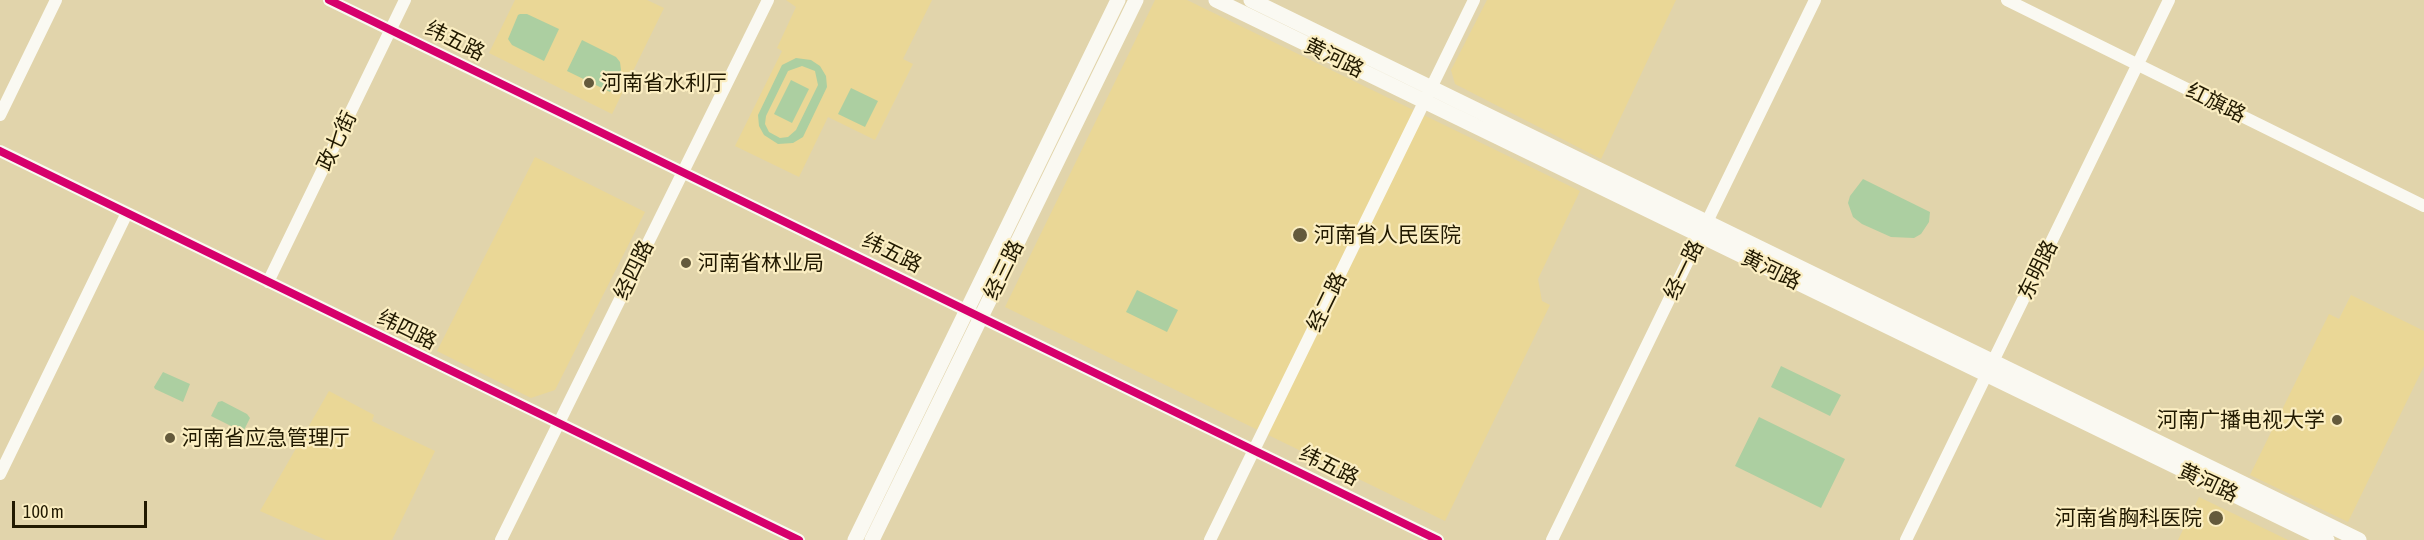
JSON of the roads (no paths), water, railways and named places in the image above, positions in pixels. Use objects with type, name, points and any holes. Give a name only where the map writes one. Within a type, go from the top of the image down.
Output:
[{"type":"main road","name":"经三路","points":[[855,540],[1118,0]]},
{"type":"main road","name":"经三路","points":[[872,540],[1136,0]]},
{"type":"main road","name":"黄河路","points":[[1216,0],[1428,94]]},
{"type":"main road","name":"黄河路","points":[[1251,0],[1428,94],[1704,229],[1990,368],[2359,540]]},
{"type":"main road","name":"黄河路","points":[[1990,368],[2327,540]]},
{"type":"street","points":[[0,115],[56,0]]},
{"type":"street","name":"纬五路","points":[[329,0],[1438,540]]},
{"type":"street","name":"政七街","points":[[268,282],[405,0]]},
{"type":"street","name":"经四路","points":[[501,540],[768,0]]},
{"type":"street","name":"经二路","points":[[1210,540],[1474,0]]},
{"type":"street","name":"经一路","points":[[1552,540],[1815,0]]},
{"type":"street","name":"红旗路","points":[[2007,0],[2424,206]]},
{"type":"street","name":"东明路","points":[[1906,540],[2169,0]]},
{"type":"street","name":"纬四路","points":[[0,152],[799,540]]},
{"type":"street","points":[[0,474],[127,213]]},
{"type":"place","name":"河南省水利厅","points":[[589,83]]},
{"type":"place","name":"河南省人民医院","points":[[1300,235]]},
{"type":"place","name":"河南省林业局","points":[[686,263]]},
{"type":"place","name":"河南广播电视大学","points":[[2337,420]]},
{"type":"place","name":"河南省应急管理厅","points":[[170,438]]},
{"type":"place","name":"河南省胸科医院","points":[[2216,518]]}]
